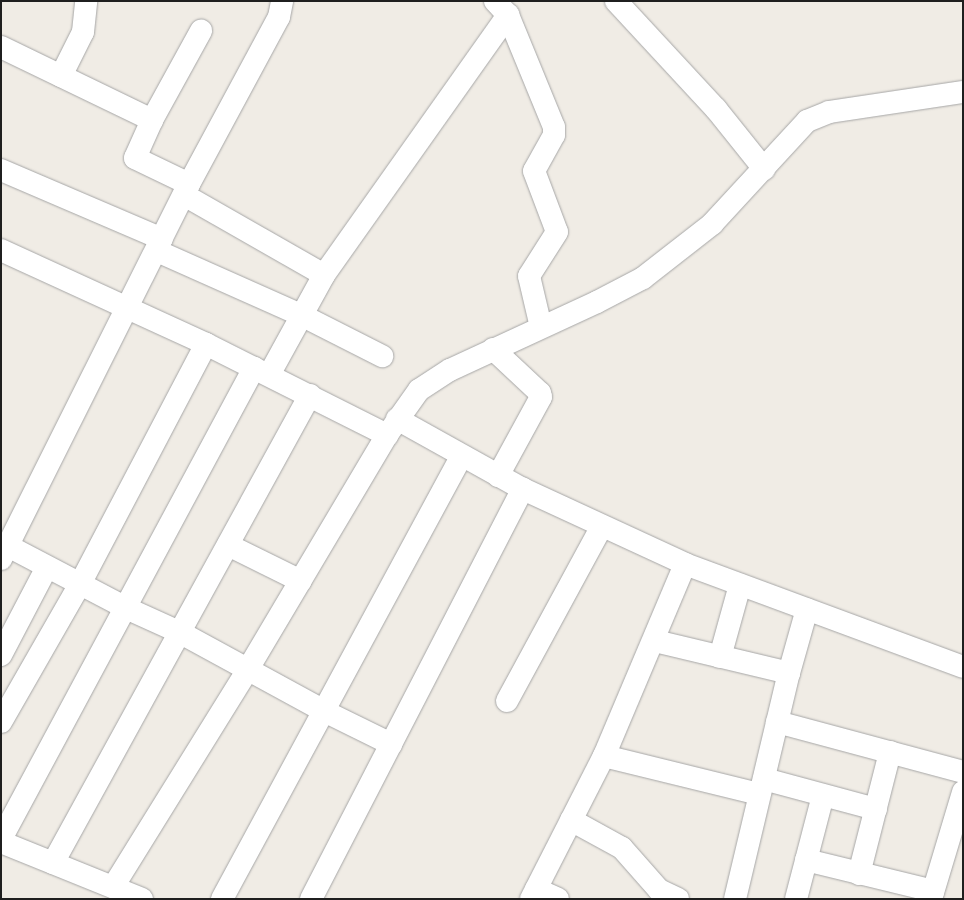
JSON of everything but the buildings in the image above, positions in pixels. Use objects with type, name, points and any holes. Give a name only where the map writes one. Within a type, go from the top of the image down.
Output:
[{"type":"street","points":[[61,76],[83,32],[86,1]]},
{"type":"street","points":[[282,1],[279,17],[186,190],[130,307],[4,552],[47,567],[126,608],[181,633],[324,711],[392,744]]},
{"type":"street","points":[[616,1],[769,163]]},
{"type":"street","points":[[505,7],[554,127],[554,135],[534,171],[557,232],[529,276],[541,327]]},
{"type":"street","points":[[142,899],[1,841],[126,608],[262,371],[303,316],[324,275],[505,7]]},
{"type":"street","points":[[202,31],[152,120],[136,159],[324,275]]},
{"type":"street","points":[[1,47],[152,120]]},
{"type":"street","points":[[113,887],[302,581],[392,427],[407,404],[431,380],[643,278],[712,224],[769,163],[787,140],[807,121],[829,112],[963,92]]},
{"type":"street","points":[[1,170],[160,245],[382,356]]},
{"type":"street","points":[[1,250],[130,307],[310,395],[392,427],[461,457],[523,489],[685,564],[963,667]]},
{"type":"street","points":[[1,722],[80,584],[206,344]]},
{"type":"street","points":[[494,349],[540,392],[541,397],[498,476]]},
{"type":"street","points":[[53,863],[181,633],[310,395]]},
{"type":"street","points":[[222,899],[461,457]]},
{"type":"street","points":[[311,899],[523,489]]},
{"type":"street","points":[[507,701],[602,526]]},
{"type":"street","points":[[228,545],[302,581]]},
{"type":"street","points":[[558,899],[534,894],[604,756],[655,641],[685,564]]},
{"type":"street","points":[[1,655],[47,567]]},
{"type":"street","points":[[720,657],[740,585]]},
{"type":"street","points":[[735,899],[789,673],[807,610]]},
{"type":"street","points":[[655,641],[789,673]]},
{"type":"street","points":[[777,722],[963,772]]},
{"type":"street","points":[[859,874],[890,752]]},
{"type":"street","points":[[604,756],[762,787],[823,795],[876,809]]},
{"type":"street","points":[[806,860],[932,895],[963,792]]},
{"type":"street","points":[[796,899],[823,795]]},
{"type":"street","points":[[571,820],[622,848],[659,890],[678,899]]}]
